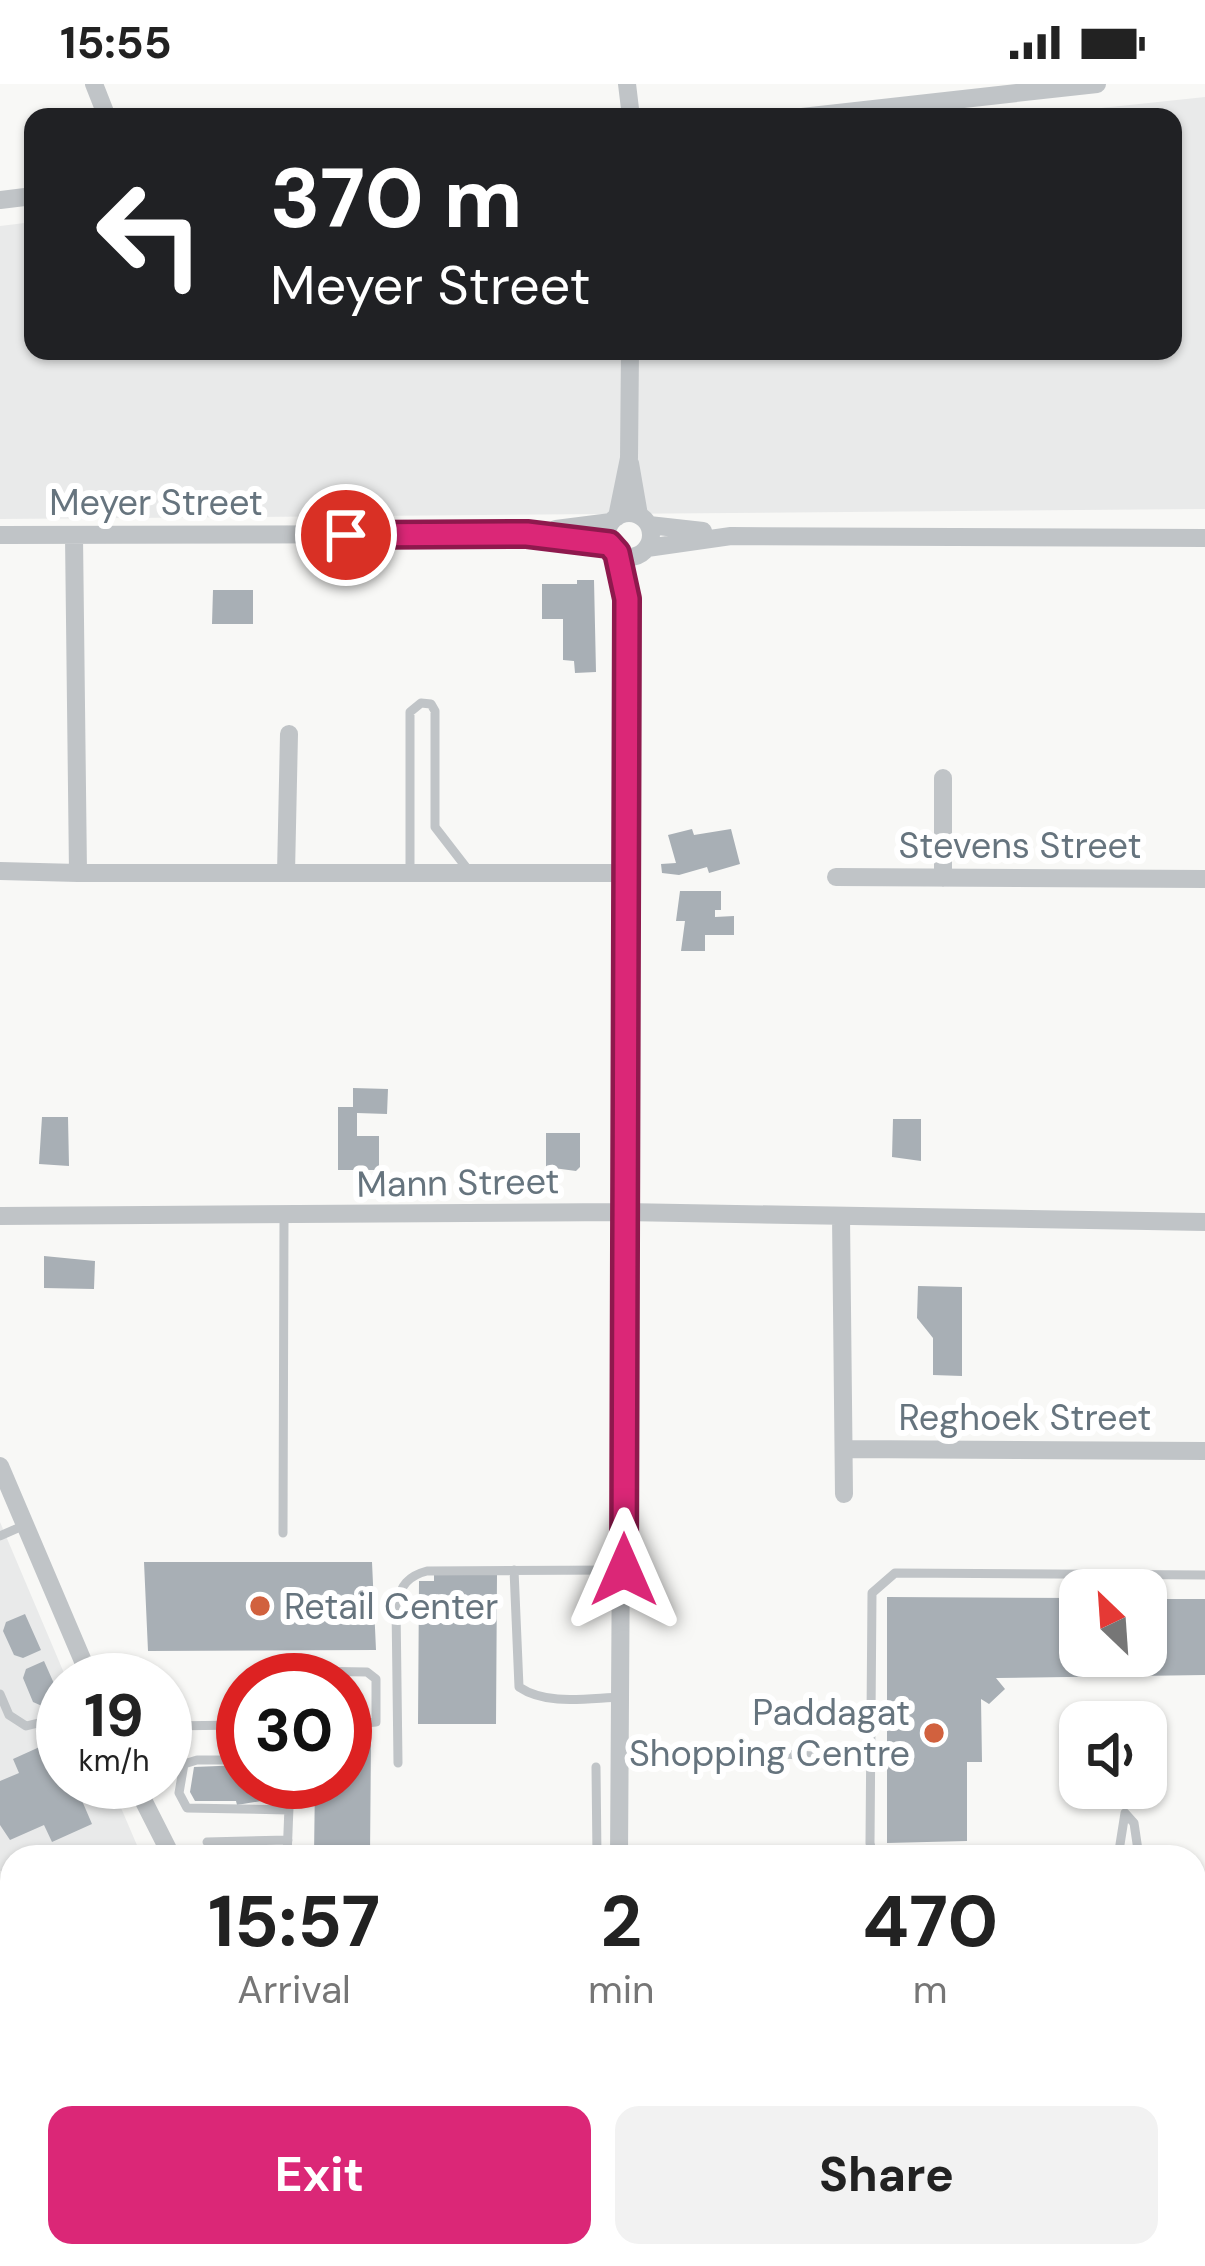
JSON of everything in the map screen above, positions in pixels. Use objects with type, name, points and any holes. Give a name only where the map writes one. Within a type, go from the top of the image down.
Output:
[{"type":"street","points":[[862,108],[974,91],[1097,84]]},
{"type":"street","points":[[619,1845],[628,550],[614,519],[629,458],[630,360]]},
{"type":"street","points":[[628,550],[651,537],[629,458]]},
{"type":"street","name":"Meyer Street","points":[[527,534],[614,519],[731,536]]},
{"type":"street","name":"Meyer Street","points":[[0,535],[527,534],[628,550],[731,536],[1205,538]]},
{"type":"street","points":[[74,536],[78,873]]},
{"type":"street","points":[[286,873],[289,734]]},
{"type":"street","points":[[943,778],[943,878]]},
{"type":"street","points":[[0,871],[624,873]]},
{"type":"street","name":"Stevens Street","points":[[836,878],[1205,879]]},
{"type":"street","name":"Mann Street","points":[[0,1216],[624,1213],[1205,1222]]},
{"type":"street","points":[[841,1216],[844,1494]]},
{"type":"street","name":"Reghoek Street","points":[[845,1449],[1205,1451]]},
{"type":"street","points":[[0,1466],[80,1653]]},
{"type":"street","points":[[148,1809],[166,1845]]},
{"type":"lane","points":[[410,873],[410,712],[421,703],[431,704],[435,711],[436,830],[471,873]]},
{"type":"lane","points":[[283,1533],[284,1217]]},
{"type":"lane","points":[[0,1536],[25,1525]]},
{"type":"lane","points":[[398,1763],[396,1605],[399,1590],[412,1575],[428,1570],[624,1570]]},
{"type":"lane","points":[[514,1570],[518,1687],[559,1699],[621,1697]]},
{"type":"lane","points":[[870,1845],[872,1594],[896,1574],[1205,1576]]},
{"type":"lane","points":[[372,1675],[376,1678],[376,1722],[372,1722]]},
{"type":"lane","points":[[0,1694],[18,1724],[36,1726]]},
{"type":"lane","points":[[620,1758],[725,1750],[871,1760]]},
{"type":"lane","points":[[216,1760],[184,1764],[179,1793],[187,1808],[216,1809]]},
{"type":"lane","points":[[596,1767],[596,1845]]},
{"type":"lane","points":[[238,1809],[290,1810],[288,1845]]},
{"type":"lane","points":[[1120,1845],[1125,1813],[1134,1822],[1137,1845]]},
{"type":"lane","points":[[207,1842],[288,1840]]},
{"type":"shaded area","points":[[1205,97],[1205,509],[0,519],[0,226],[24,223],[24,360],[1182,360],[1182,108],[1100,108]]},
{"type":"shaded area","points":[[0,1522],[56,1653],[36,1653],[36,1809],[122,1809],[137,1845],[0,1845]]},
{"type":"building","points":[[577,580],[594,580],[596,672],[575,673],[574,661],[563,660],[563,619],[542,619],[542,584],[577,584]]},
{"type":"building","points":[[213,590],[253,590],[253,624],[212,624]]},
{"type":"building","points":[[692,829],[694,835],[731,829],[740,864],[709,873],[707,867],[679,875],[662,873],[661,864],[676,863],[668,835]]},
{"type":"building","points":[[680,891],[721,891],[721,910],[715,910],[715,917],[734,916],[734,935],[705,935],[705,951],[681,951],[685,921],[676,921]]},
{"type":"building","points":[[353,1088],[388,1089],[387,1114],[357,1113],[357,1136],[379,1136],[379,1170],[338,1170],[338,1107],[353,1107]]},
{"type":"building","points":[[42,1117],[68,1117],[69,1166],[39,1164]]},
{"type":"building","points":[[893,1119],[921,1119],[921,1161],[892,1157]]},
{"type":"building","points":[[546,1133],[580,1133],[576,1171],[546,1167]]},
{"type":"building","points":[[44,1256],[95,1261],[94,1289],[44,1288]]},
{"type":"building","points":[[918,1286],[962,1287],[962,1376],[933,1375],[933,1338],[917,1318]]},
{"type":"building","name":"Retail Center","points":[[144,1562],[372,1562],[376,1650],[148,1651]]},
{"type":"building","points":[[434,1575],[497,1575],[496,1724],[418,1724],[419,1581],[434,1581]]},
{"type":"building","name":"Paddagat Shopping Centre","points":[[887,1597],[1059,1598],[1059,1677],[1066,1677],[996,1678],[1005,1689],[989,1704],[981,1699],[982,1762],[967,1762],[967,1841],[887,1843]]},
{"type":"building","name":"Paddagat Shopping Centre","points":[[1167,1599],[1205,1599],[1205,1675],[1167,1676]]},
{"type":"building","points":[[25,1614],[41,1650],[23,1658],[14,1655],[3,1631],[6,1622]]},
{"type":"building","points":[[36,1665],[36,1703],[23,1678],[26,1669]]},
{"type":"building","points":[[36,1749],[36,1809],[86,1809],[92,1824],[52,1842],[44,1825],[10,1840],[0,1825],[0,1781],[19,1773],[13,1759]]},
{"type":"building","points":[[216,1766],[216,1801],[195,1801],[194,1767]]},
{"type":"building","points":[[315,1809],[370,1809],[370,1845],[314,1845]]},
{"type":"place","name":"Retail Center","points":[[260,1606]]},
{"type":"place","name":"Paddagat Shopping Centre","points":[[934,1733]]},
{"type":"route","points":[[346,535],[527,534],[609,544],[617,553],[627,599],[624,1570]]}]
